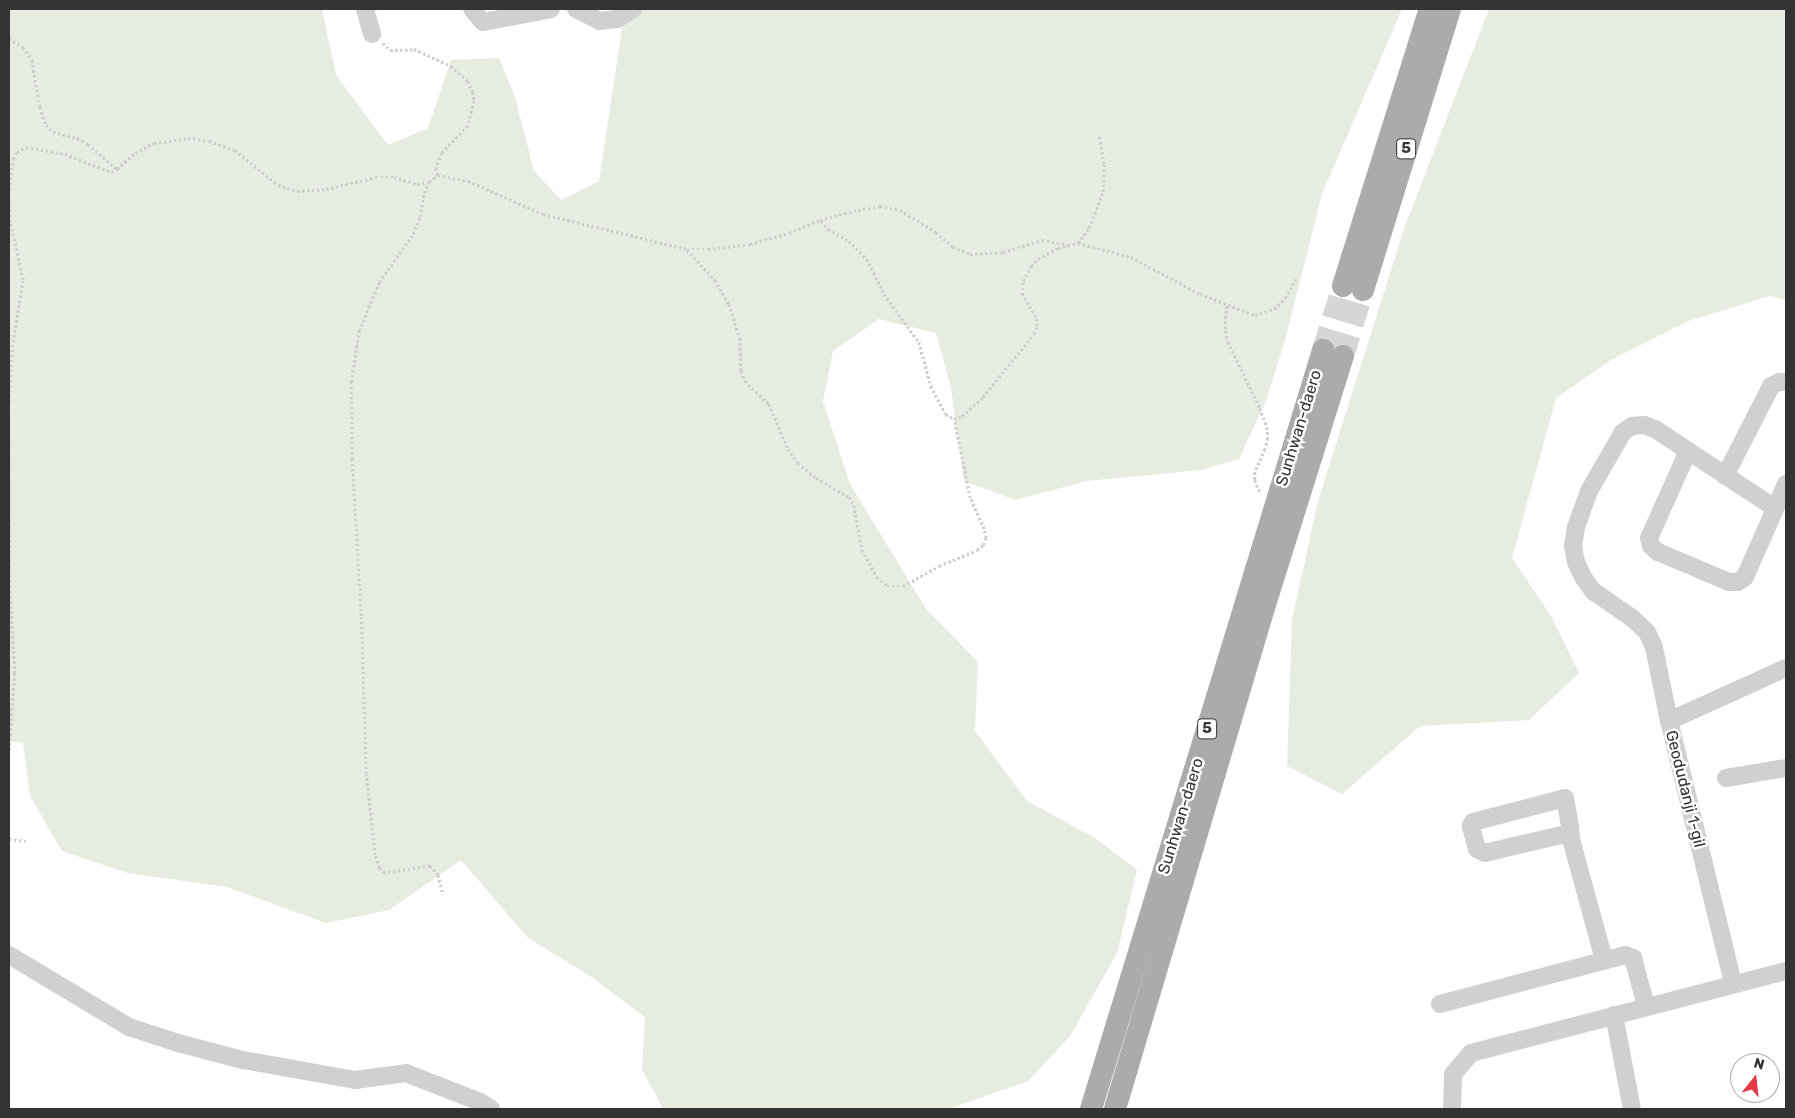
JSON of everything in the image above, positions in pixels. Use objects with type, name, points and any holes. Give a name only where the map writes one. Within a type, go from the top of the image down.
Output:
[{"type":"main road","name":"5","points":[[1430,9],[1353,288],[1450,9]]},
{"type":"main road","name":"Sunhwan-daero","points":[[1092,1109],[1333,353],[1264,608],[1115,1109]]},
{"type":"street","points":[[365,9],[372,34]]},
{"type":"street","points":[[472,9],[483,22],[551,9]]},
{"type":"street","points":[[576,9],[600,21],[617,19],[633,9]]},
{"type":"street","points":[[1725,476],[1771,386],[1779,382],[1786,382]]},
{"type":"street","points":[[1669,721],[1654,647],[1647,632],[1632,618],[1593,591],[1580,570],[1573,546],[1576,527],[1588,491],[1623,432],[1632,426],[1644,425],[1688,451],[1775,508]]},
{"type":"street","points":[[1688,451],[1649,538],[1651,546],[1658,552],[1729,582],[1738,582],[1745,577],[1786,484]]},
{"type":"street","name":"Geodudanji 1-gil","points":[[1733,984],[1669,721],[1786,668]]},
{"type":"street","points":[[1726,778],[1786,768]]},
{"type":"street","points":[[1570,833],[1485,853],[1477,849],[1471,826],[1473,822],[1565,798],[1570,833],[1604,960]]},
{"type":"street","points":[[9,955],[129,1027],[178,1043],[243,1060],[355,1080],[406,1073],[480,1102],[491,1109]]},
{"type":"street","points":[[1440,1004],[1625,955],[1633,958],[1646,1006]]},
{"type":"street","points":[[1452,1109],[1453,1074],[1470,1053],[1786,971]]},
{"type":"street","points":[[1614,1015],[1632,1109]]},
{"type":"path","points":[[372,34],[390,50],[414,49],[451,66],[468,81],[474,101],[472,116],[461,134],[442,153],[436,168],[438,176]]},
{"type":"path","points":[[9,38],[23,47],[32,60],[40,107],[46,125],[53,132],[77,138],[88,144],[117,169]]},
{"type":"path","points":[[1078,243],[1089,228],[1103,192],[1104,164],[1099,135]]},
{"type":"path","points":[[9,402],[12,347],[23,280],[10,222],[9,190],[13,160],[17,152],[26,147],[65,154],[111,172],[135,153],[154,143],[169,139],[188,138],[208,141],[236,150],[278,185],[297,191],[326,188],[376,177],[394,177],[417,184],[429,182],[438,176],[468,181],[543,214],[687,249],[708,249],[750,244],[781,236],[820,220],[870,207],[890,207],[915,218],[952,247],[970,254],[1003,252],[1042,240],[1069,245]]},
{"type":"path","points":[[429,182],[424,193],[420,217],[413,234],[379,282],[359,331],[351,382],[352,459],[360,581],[366,774],[375,855],[379,868],[385,873],[393,874],[417,866],[430,866],[438,875],[442,892]]},
{"type":"path","points":[[687,249],[690,256],[715,280],[729,304],[740,338],[741,371],[745,380],[769,404],[788,449],[798,463],[816,478],[849,496],[854,505],[862,550],[877,576],[887,586],[902,586],[939,566],[977,550],[983,545],[986,538],[984,529],[968,491],[954,419],[946,414],[931,386],[919,342],[884,294],[867,259],[849,242],[828,229],[820,220]]},
{"type":"path","points":[[954,419],[962,416],[983,397],[1034,334],[1037,326],[1036,317],[1022,296],[1023,281],[1031,266],[1046,254],[1078,243],[1131,257],[1246,314],[1266,313],[1274,309],[1285,298],[1296,278]]},
{"type":"path","points":[[1227,306],[1225,326],[1228,342],[1260,408],[1266,427],[1268,438],[1255,472],[1255,480],[1264,498]]},
{"type":"path","points":[[9,415],[10,591],[15,673],[9,754]]},
{"type":"path","points":[[9,839],[26,841]]},
{"type":"shaded area","points":[[9,9],[322,9],[336,75],[388,145],[428,128],[451,60],[499,58],[515,97],[534,171],[561,200],[599,181],[625,9],[1402,9],[1322,194],[1285,340],[1266,401],[1239,459],[1201,470],[1087,481],[1015,500],[964,481],[951,388],[936,333],[879,319],[833,351],[823,401],[850,484],[926,609],[978,662],[975,731],[1027,801],[1095,838],[1137,870],[1117,953],[1070,1036],[1028,1081],[949,1109],[663,1109],[642,1069],[645,1017],[590,976],[528,938],[461,860],[389,910],[326,923],[227,887],[128,873],[62,851],[30,796],[23,743],[9,741]]},
{"type":"shaded area","points":[[1489,9],[1786,9],[1786,300],[1770,296],[1688,321],[1611,360],[1556,398],[1512,558],[1551,616],[1579,673],[1529,720],[1420,726],[1342,794],[1287,766],[1292,620],[1318,501],[1405,226]]},
{"type":"tunnel","points":[[1323,350],[1343,286]]},
{"type":"tunnel","points":[[1343,356],[1363,290]]}]
